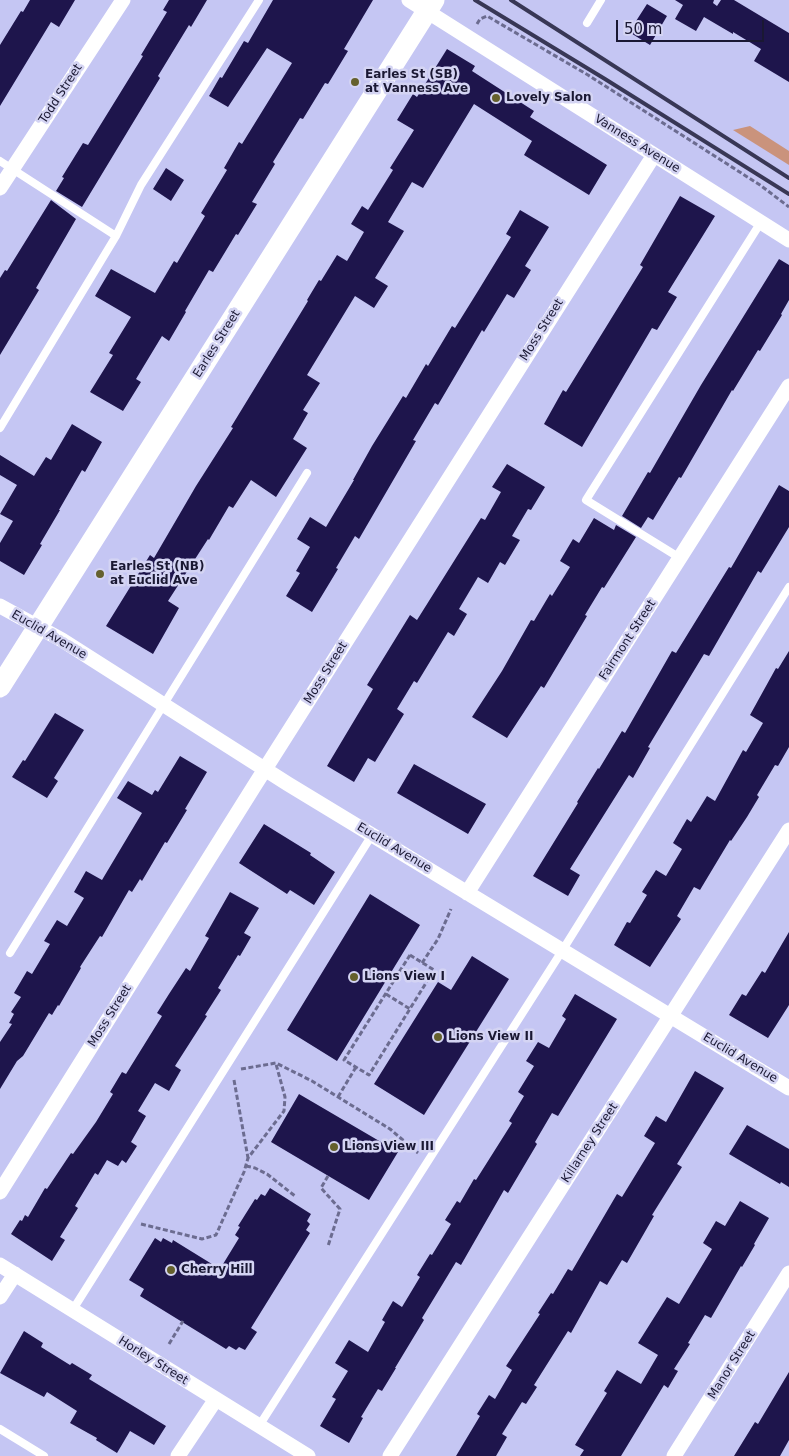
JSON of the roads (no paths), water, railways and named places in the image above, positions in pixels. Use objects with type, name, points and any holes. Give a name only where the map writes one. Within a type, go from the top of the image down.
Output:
[{"type":"street","name":"Todd Street","points":[[0,188],[6,165],[123,0]]},
{"type":"street","name":"Vanness Avenue","points":[[409,0],[431,6],[654,155],[789,240]]},
{"type":"street","name":"Earles Street","points":[[0,687],[431,6]]},
{"type":"street","name":"Moss Street","points":[[0,1192],[654,155]]},
{"type":"street","name":"Fairmont Street","points":[[467,893],[789,386]]},
{"type":"street","name":"Euclid Avenue","points":[[0,606],[62,640],[164,706],[372,835],[789,1088]]},
{"type":"street","name":"Killarney Street","points":[[390,1456],[789,830]]},
{"type":"street","name":"Horley Street","points":[[0,1265],[308,1456]]},
{"type":"street","name":"Manor Street","points":[[674,1456],[789,1273]]},
{"type":"street","points":[[0,1298],[15,1274]]},
{"type":"street","points":[[178,1456],[216,1399]]},
{"type":"lane","points":[[0,428],[116,236],[141,186],[259,0]]},
{"type":"lane","points":[[587,23],[601,0]]},
{"type":"lane","points":[[6,165],[116,236]]},
{"type":"lane","points":[[680,558],[586,500],[761,222]]},
{"type":"lane","points":[[10,953],[307,473]]},
{"type":"lane","points":[[259,1426],[426,1161],[562,951],[789,587]]},
{"type":"lane","points":[[72,1310],[372,835]]},
{"type":"lane","points":[[0,1429],[44,1456]]},
{"type":"railway","points":[[475,0],[789,194]]},
{"type":"railway","points":[[511,0],[789,178]]},
{"type":"place","name":"Earles St (SB) at Vanness Ave","points":[[355,82]]},
{"type":"place","name":"Lovely Salon","points":[[496,98]]},
{"type":"place","name":"Earles St (NB) at Euclid Ave","points":[[100,574]]},
{"type":"place","name":"Lions View I","points":[[354,977]]},
{"type":"place","name":"Lions View II","points":[[438,1037]]},
{"type":"place","name":"Lions View III","points":[[334,1147]]},
{"type":"place","name":"Cherry Hill","points":[[171,1270]]}]
